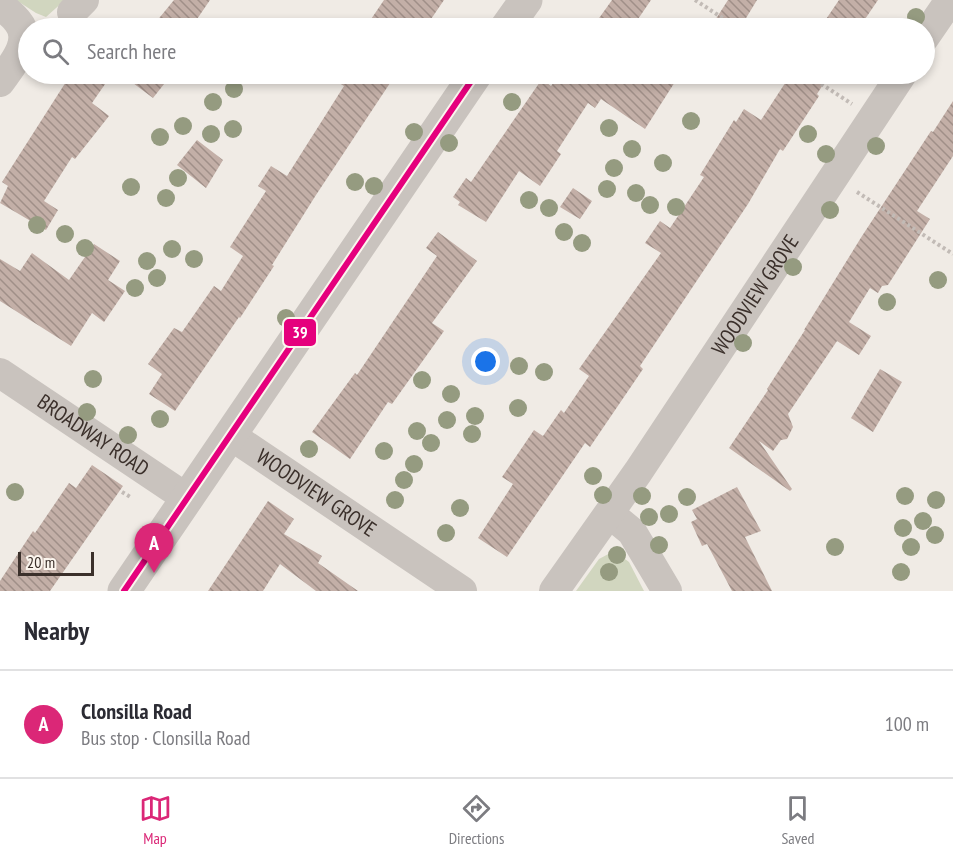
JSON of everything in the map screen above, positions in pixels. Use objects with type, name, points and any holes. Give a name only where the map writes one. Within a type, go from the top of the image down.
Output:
[{"type":"street","points":[[513,18],[526,0]]},
{"type":"street","points":[[935,22],[950,0]]},
{"type":"street","points":[[0,5],[18,21]]},
{"type":"street","points":[[0,82],[18,55]]},
{"type":"street","points":[[124,591],[469,84]]},
{"type":"street","name":"WOODVIEW GROVE","points":[[554,591],[610,514],[895,84]]},
{"type":"street","name":"BROADWAY ROAD","points":[[0,373],[188,499]]},
{"type":"street","name":"WOODVIEW GROVE","points":[[230,435],[462,591]]},
{"type":"street","points":[[610,514],[632,532],[667,591]]},
{"type":"path","points":[[695,0],[723,18]]},
{"type":"path","points":[[821,84],[872,118]]},
{"type":"path","points":[[834,177],[953,254]]},
{"type":"green space","points":[[16,0],[65,0],[46,17]]},
{"type":"green space","points":[[614,551],[629,562],[644,591],[576,591],[599,559]]},
{"type":"building","points":[[174,0],[210,0],[198,18],[159,18]]},
{"type":"building","points":[[384,0],[444,0],[432,18],[372,18]]},
{"type":"building","points":[[612,0],[651,0],[639,18],[599,18]]},
{"type":"building","points":[[728,0],[757,0],[746,18],[716,18]]},
{"type":"building","points":[[839,0],[878,0],[866,18],[827,18]]},
{"type":"building","points":[[65,84],[105,84],[92,103],[109,116],[75,159],[72,157],[44,201],[58,210],[46,230],[0,203],[8,186],[2,182]]},
{"type":"building","points":[[134,84],[164,84],[153,98]]},
{"type":"building","points":[[341,84],[389,84],[316,195],[240,318],[175,411],[149,394],[162,374],[148,364],[174,328],[182,332],[214,286],[221,291],[243,256],[230,247],[266,191],[258,186],[271,166],[287,176],[344,86]]},
{"type":"building","points":[[539,84],[551,86],[552,84],[674,84],[645,129],[601,99],[595,108],[588,103],[557,151],[561,154],[540,186],[519,171],[486,222],[458,205],[460,202],[453,197],[466,178],[471,182]]},
{"type":"building","points":[[784,84],[824,84],[817,94],[819,96],[783,151],[780,149],[748,204],[640,366],[643,369],[590,447],[585,443],[507,557],[478,538],[513,484],[502,477],[534,430],[543,436],[561,410],[564,413],[589,376],[579,369],[661,253],[645,243],[660,221],[670,228],[704,177],[700,175],[734,120],[736,122],[744,109],[761,120]]},
{"type":"building","points":[[953,101],[953,156],[917,211],[930,219],[888,285],[882,286],[878,293],[870,288],[849,322],[871,336],[859,355],[837,341],[788,414],[793,427],[787,439],[781,440],[773,451],[759,441],[792,489],[790,491],[729,448],[768,390],[862,236]]},
{"type":"building","points":[[197,140],[223,160],[206,188],[177,165]]},
{"type":"building","points":[[573,188],[592,201],[580,219],[560,207]]},
{"type":"building","points":[[438,232],[477,261],[432,323],[444,331],[392,404],[388,402],[350,459],[312,432],[355,373],[357,375],[437,256],[426,248]]},
{"type":"building","points":[[94,244],[120,261],[108,280],[125,291],[104,322],[92,313],[71,346],[0,301],[0,259],[20,271],[32,253],[69,280]]},
{"type":"building","points":[[880,369],[902,382],[873,432],[851,418]]},
{"type":"building","points":[[92,465],[123,486],[50,591],[0,591],[0,581],[33,531],[35,533],[69,483],[76,488]]},
{"type":"building","points":[[737,487],[761,531],[745,537],[772,591],[732,591],[707,544],[702,546],[691,522],[697,519],[692,510]]},
{"type":"building","points":[[268,501],[294,519],[284,534],[322,556],[318,563],[358,591],[316,591],[280,564],[263,591],[208,591]]},
{"type":"transit line","name":"39","points":[[124,591],[469,84]]},
{"type":"place","name":"Clonsilla Road","points":[[154,573]]}]
